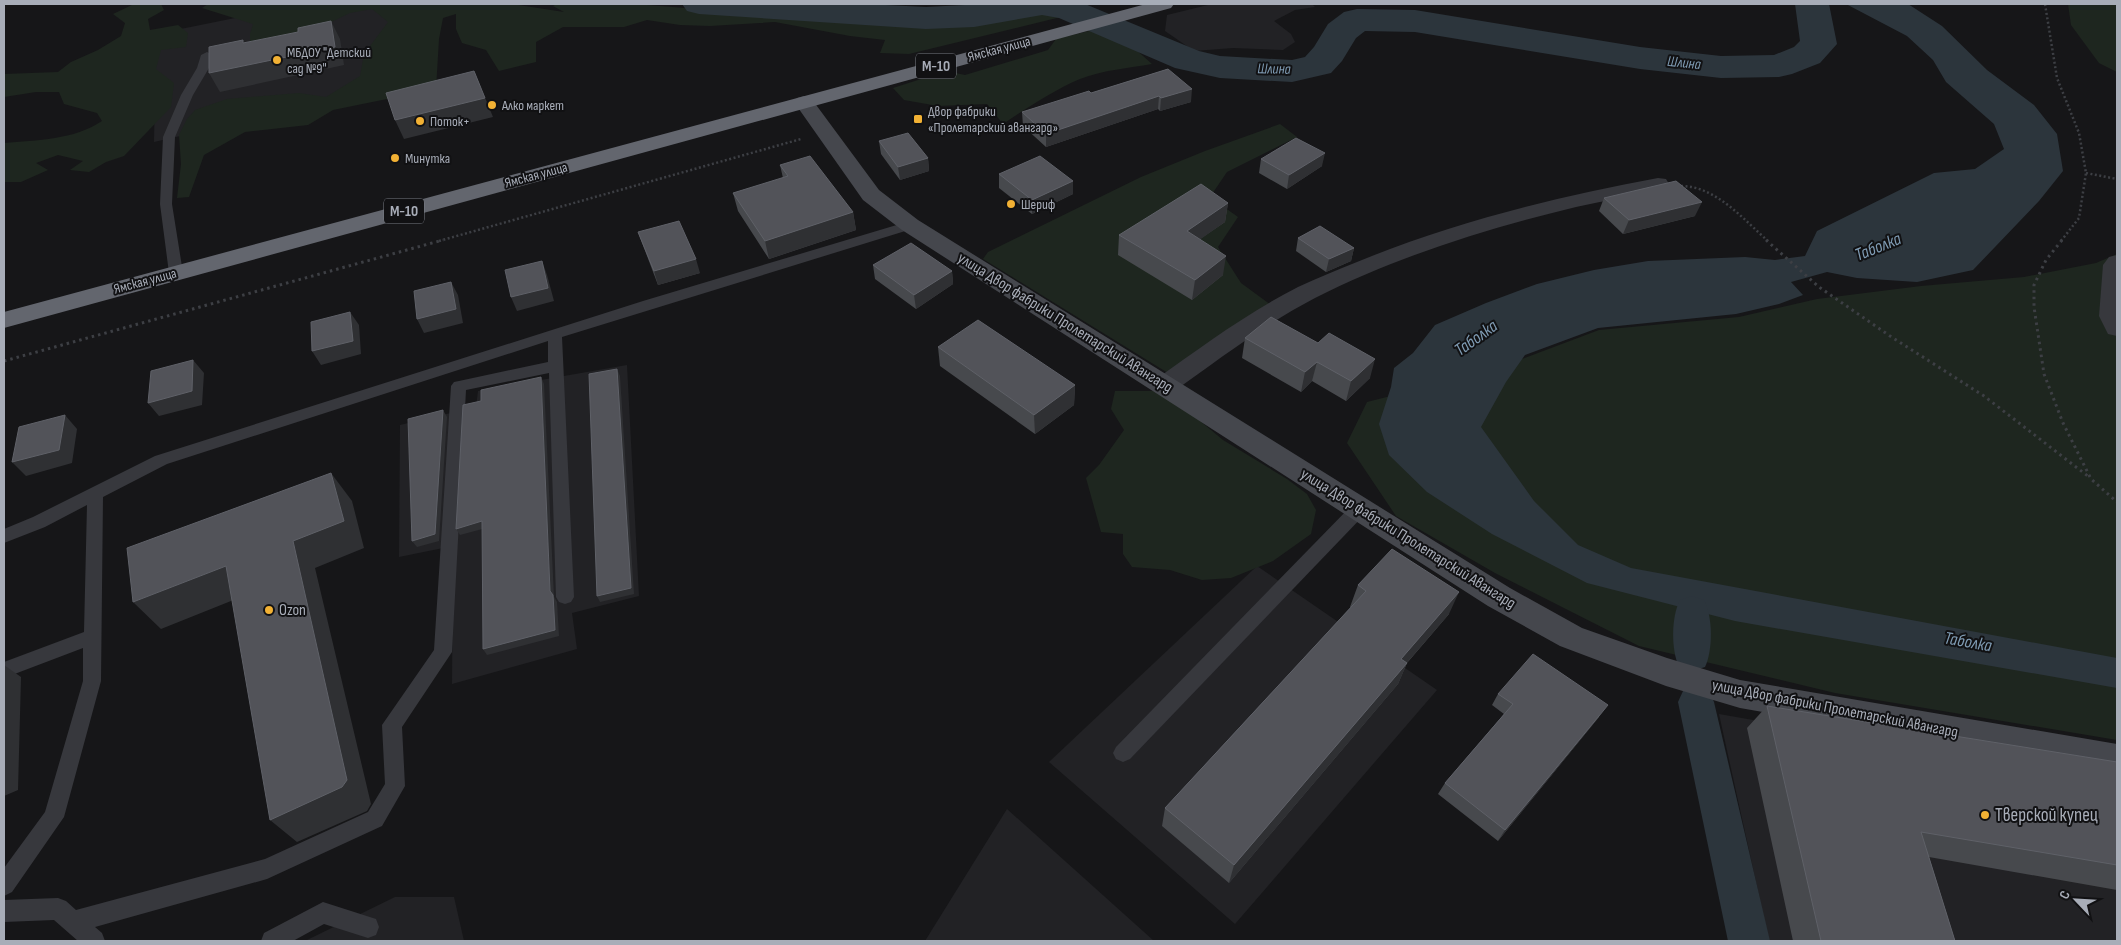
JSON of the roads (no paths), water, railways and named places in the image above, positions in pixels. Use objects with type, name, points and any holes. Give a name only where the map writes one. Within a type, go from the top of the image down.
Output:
[{"type":"highway","name":"Ямская улица","points":[[4,320],[1166,4]]},
{"type":"street","name":"улица Двор фабрики Пролетарский Авангард","points":[[804,102],[871,195],[910,225],[1498,597],[1571,637],[1666,672],[1740,694],[2117,759]]},
{"type":"street","points":[[1164,386],[1208,354],[1300,296],[1372,264],[1427,243],[1491,223],[1606,193],[1658,184]]},
{"type":"street","points":[[2117,262],[2115,265],[2112,316],[2117,328]]},
{"type":"lane","points":[[176,273],[166,204],[169,137],[187,95],[203,68],[207,55]]},
{"type":"lane","points":[[4,536],[39,522],[95,495],[161,460],[555,334],[910,225]]},
{"type":"lane","points":[[555,334],[565,597]]},
{"type":"lane","points":[[73,922],[268,869],[375,818],[395,786],[392,725],[443,652],[459,386],[556,366]]},
{"type":"lane","points":[[4,885],[54,817],[92,681],[95,495]]},
{"type":"lane","points":[[1123,753],[1359,509]]},
{"type":"lane","points":[[4,670],[93,636]]},
{"type":"lane","points":[[4,912],[58,909],[94,941]]},
{"type":"lane","points":[[272,941],[323,913],[368,927]]},
{"type":"water","name":"Таболка","points":[[1846,4],[1908,4],[1942,26],[1987,70],[2034,105],[2057,134],[2063,171],[2039,201],[1973,270],[1917,282],[1857,278],[1827,272],[1791,282],[1803,295],[1779,304],[1736,314],[1598,328],[1525,355],[1506,382],[1481,427],[1534,501],[1578,545],[1631,568],[2117,658],[2117,688],[1735,621],[1587,583],[1492,534],[1427,492],[1389,455],[1379,424],[1391,387],[1394,368],[1413,353],[1435,325],[1537,284],[1594,270],[1648,261],[1745,257],[1775,260],[1805,256],[1817,231],[1934,173],[1975,169],[2004,149],[1994,124],[1946,82],[1933,60],[1907,36]]},
{"type":"waterway","name":"Шлина","points":[[699,4],[926,18],[974,16],[1042,5],[1067,9],[1188,60],[1220,67],[1292,71],[1318,65],[1329,53],[1341,32],[1357,20],[1415,21],[1640,58],[1721,67],[1779,66],[1807,55],[1819,44],[1812,4]]},
{"type":"waterway","points":[[1692,610],[1692,656]]},
{"type":"waterway","points":[[1696,702],[1749,941]]},
{"type":"place","name":"МБДОУ \"Детский сад №9\"","points":[[277,60]]},
{"type":"place","name":"Алко маркет","points":[[492,105]]},
{"type":"place","name":"Двор фабрики «Пролетарский авангард»","points":[[918,119]]},
{"type":"place","name":"Поток+","points":[[420,121]]},
{"type":"place","name":"Минутка","points":[[395,158]]},
{"type":"place","name":"Шериф","points":[[1011,204]]},
{"type":"place","name":"Ozon","points":[[269,610]]},
{"type":"place","name":"Тверской купец","points":[[1985,815]]}]
